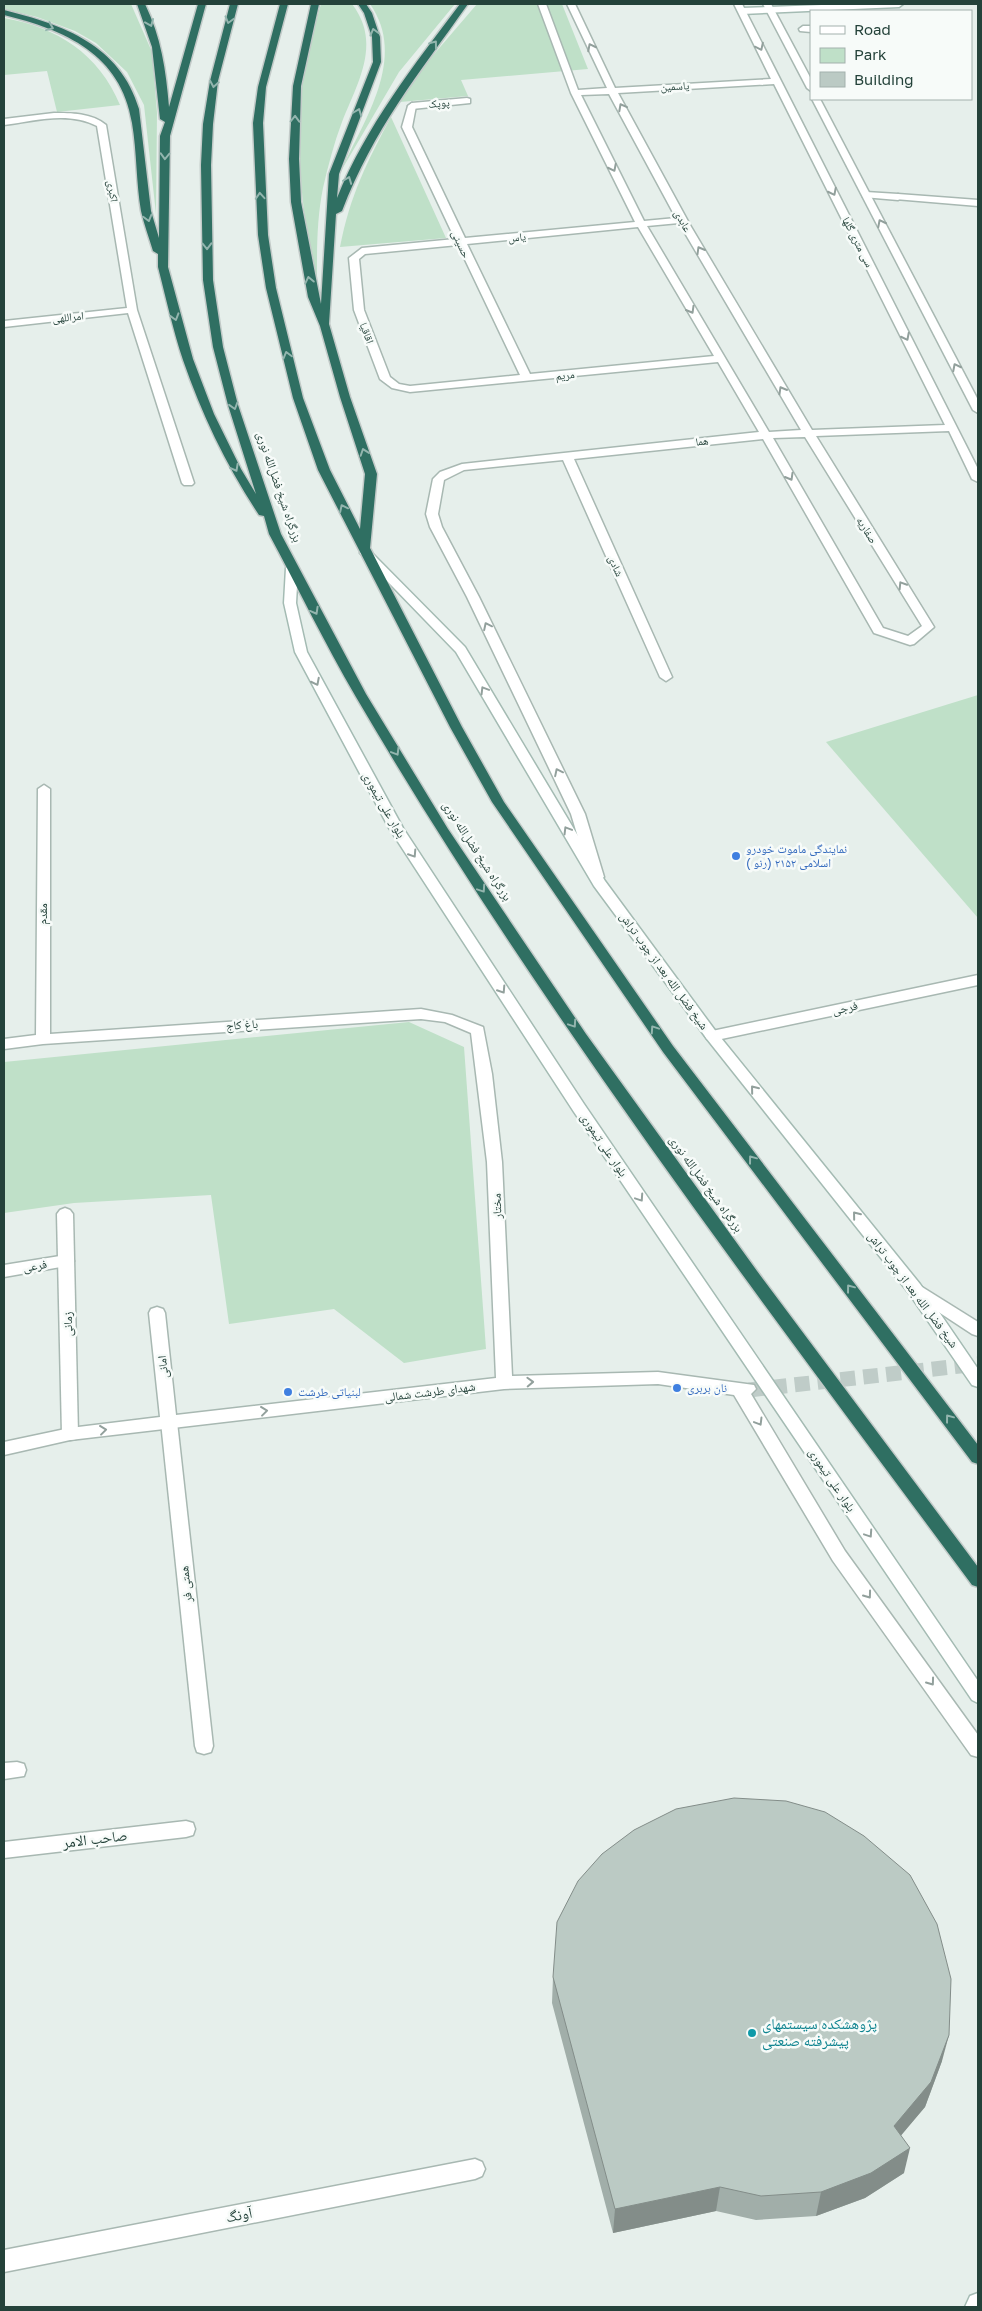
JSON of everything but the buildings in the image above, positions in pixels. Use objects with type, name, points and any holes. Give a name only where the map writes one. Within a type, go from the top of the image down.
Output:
[{"type":"highway","points":[[141,4],[152,27],[162,68],[165,136],[163,267]]},
{"type":"highway","points":[[165,136],[190,41],[202,4]]},
{"type":"highway","name":"بزرگراه شیخ فضل‌الله نوری","points":[[234,4],[224,36],[208,124],[206,165],[208,280],[218,348],[233,405],[275,534],[360,694],[442,829],[581,1037],[751,1275],[978,1580]]},
{"type":"highway","points":[[284,4],[276,28],[262,87],[258,123],[258,159],[263,235],[271,288],[298,398],[324,470],[456,727],[498,802],[668,1049],[978,1456]]},
{"type":"highway","points":[[315,4],[309,23],[297,86],[294,150],[296,202],[313,297],[325,326],[345,397],[371,474],[364,551]]},
{"type":"highway","points":[[325,326],[334,174],[376,62],[376,37],[368,13],[362,4]]},
{"type":"highway","points":[[332,226],[349,176],[367,143],[402,85],[464,4]]},
{"type":"highway","points":[[4,13],[35,21],[84,43],[105,59],[120,75],[129,93],[134,110],[146,212],[188,359],[209,414],[235,469],[275,534]]},
{"type":"street","points":[[542,4],[575,93],[641,224],[720,360],[766,434]]},
{"type":"street","name":"عابدی","points":[[571,4],[613,90],[682,220],[806,432]]},
{"type":"street","points":[[740,7],[899,4]]},
{"type":"street","name":"سی متری گلها","points":[[740,7],[978,479]]},
{"type":"street","points":[[769,7],[810,86]]},
{"type":"street","name":"یاسمین","points":[[575,93],[776,81]]},
{"type":"street","name":"پوپک","points":[[412,106],[467,100]]},
{"type":"street","points":[[817,100],[978,410]]},
{"type":"street","name":"حسینی","points":[[412,106],[407,127],[526,379]]},
{"type":"street","name":"اکبری","points":[[4,122],[75,115],[91,118],[100,125],[132,310]]},
{"type":"street","points":[[866,195],[978,203]]},
{"type":"street","name":"یاس","points":[[354,258],[362,251],[682,220]]},
{"type":"street","name":"اقاقیا","points":[[354,258],[359,310],[385,379],[396,386],[410,389]]},
{"type":"street","points":[[132,310],[188,483]]},
{"type":"street","name":"امراللهی","points":[[4,324],[132,310]]},
{"type":"street","name":"مریم","points":[[410,389],[720,360]]},
{"type":"street","name":"هما","points":[[599,883],[578,814],[473,597],[436,527],[432,514],[438,484],[444,474],[462,467],[766,434],[952,428]]},
{"type":"street","name":"صفاریه","points":[[766,434],[878,630],[910,641],[928,627],[806,432]]},
{"type":"street","name":"شادی","points":[[567,456],[666,677]]},
{"type":"street","name":"شیخ فضل الله بعد از چوب تراش","points":[[364,551],[461,650],[599,883],[712,1036],[914,1288],[978,1381]]},
{"type":"street","name":"بلوار علی تیموری","points":[[292,568],[290,603],[301,652],[396,828],[607,1149],[978,1695]]},
{"type":"street","name":"مقدم","points":[[43,1039],[44,789]]},
{"type":"street","name":"فرجی","points":[[712,1036],[978,980]]},
{"type":"street","name":"باغ کاج","points":[[4,1044],[43,1039],[421,1014],[447,1018],[478,1030]]},
{"type":"street","name":"مختار","points":[[478,1030],[488,1085],[495,1173],[504,1383]]},
{"type":"street","name":"زمانی","points":[[65,1214],[70,1434]]},
{"type":"street","name":"فرعی","points":[[4,1271],[66,1261]]},
{"type":"street","points":[[914,1288],[978,1330]]},
{"type":"street","name":"امانی","points":[[157,1313],[168,1422]]},
{"type":"street","name":"شهدای طرشت شمالی","points":[[4,1449],[70,1434],[504,1383],[658,1378],[744,1389],[839,1556],[978,1749]]},
{"type":"street","name":"همتی فر","points":[[168,1422],[204,1746]]},
{"type":"street","name":"صاحب الامر","points":[[4,1850],[186,1829]]},
{"type":"street","name":"آونگ","points":[[4,2261],[475,2169]]},
{"type":"green space","points":[[4,4],[131,4],[152,52],[157,113],[156,214],[144,105],[127,72],[96,43],[75,31],[37,17],[4,9]]},
{"type":"green space","points":[[321,4],[352,4],[361,19],[365,33],[366,48],[360,77],[336,138],[323,188],[318,227],[317,291],[303,206],[299,115],[306,59]]},
{"type":"green space","points":[[370,4],[455,4],[399,72],[341,171],[370,110],[384,67],[385,46],[381,25]]},
{"type":"green space","points":[[477,4],[562,4],[588,69],[461,80],[468,96],[400,102],[429,60]]},
{"type":"green space","points":[[4,18],[42,28],[74,46],[88,57],[100,71],[120,105],[57,112],[47,71],[4,75]]},
{"type":"green space","points":[[391,117],[446,238],[340,247],[349,211],[360,179]]},
{"type":"green space","points":[[978,695],[978,918],[826,742]]},
{"type":"green space","points":[[409,1022],[464,1047],[486,1349],[404,1363],[334,1309],[229,1324],[211,1195],[74,1203],[4,1213],[4,1062]]},
{"type":"tunnel","points":[[749,1390],[978,1364]]},
{"type":"place","name":"نمایندگی ماموت خودرو ( رنو) اسلامی ۲۱۵۲","points":[[736,856]]},
{"type":"place","name":"نان بربری","points":[[677,1388]]},
{"type":"place","name":"لبنیاتی طرشت","points":[[288,1392]]},
{"type":"place","name":"پژوهشکده سیستمهای پیشرفته صنعتی","points":[[752,2033]]}]
